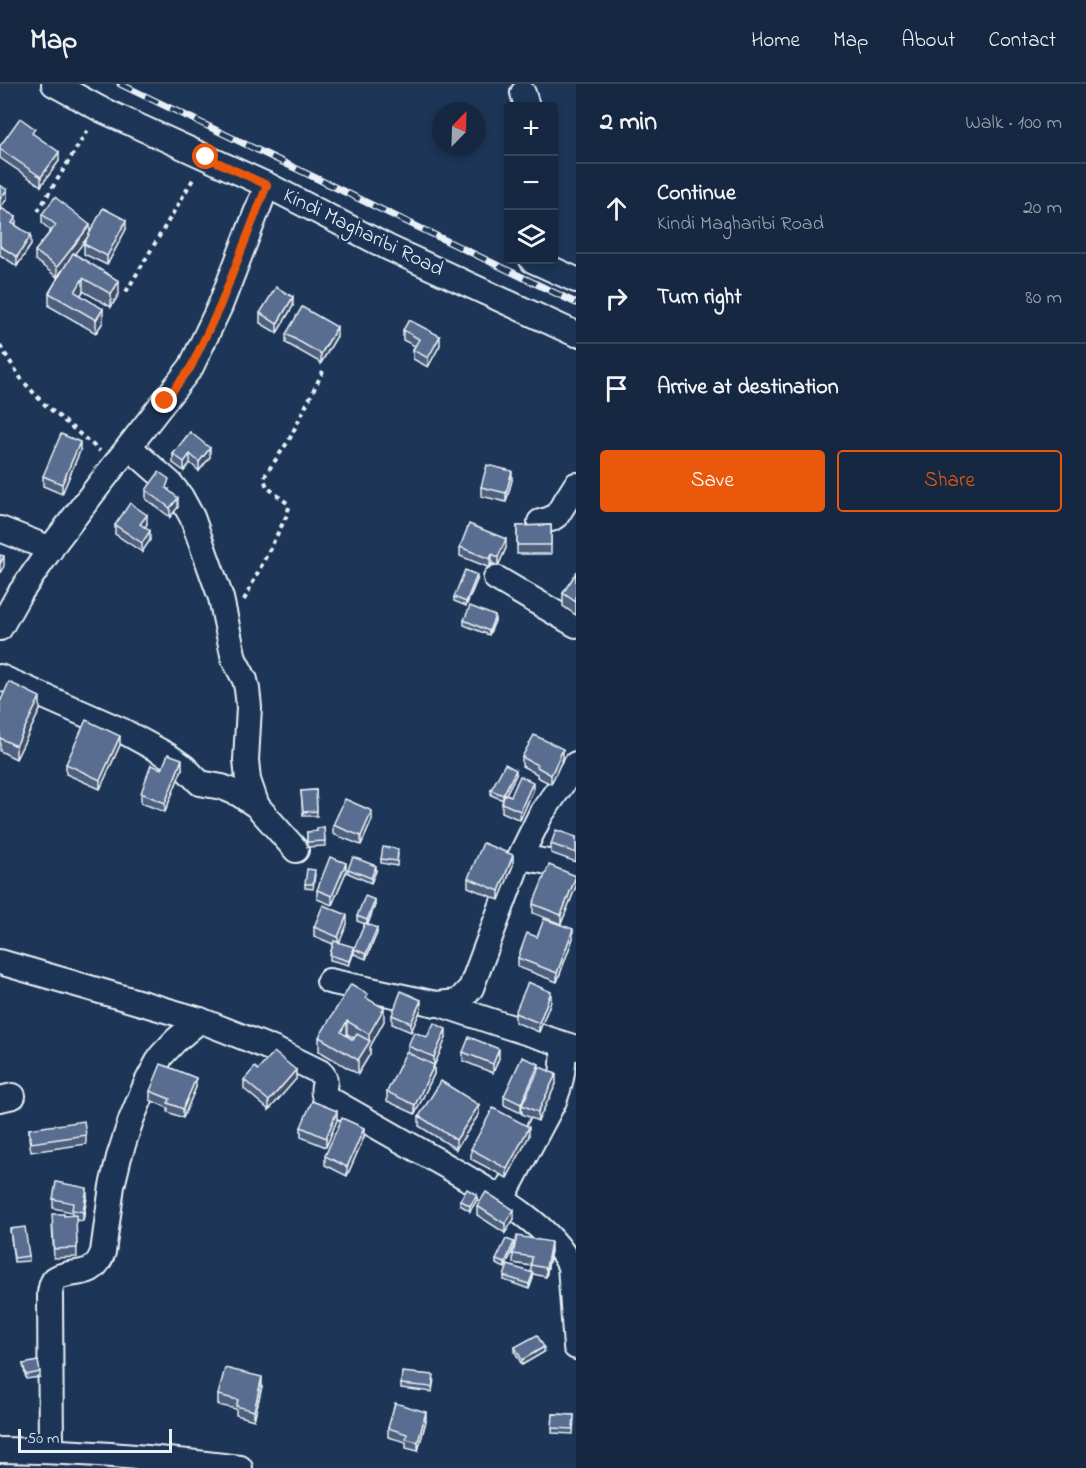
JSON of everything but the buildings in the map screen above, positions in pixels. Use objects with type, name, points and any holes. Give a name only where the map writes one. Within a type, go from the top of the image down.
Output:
[{"type":"street","name":"Kindi Magharibi Road","points":[[54,84],[100,109],[267,185],[389,248],[576,334]]},
{"type":"street","points":[[0,628],[18,596],[51,549],[191,367],[220,306],[267,185]]},
{"type":"street","points":[[541,264],[576,280]]},
{"type":"street","points":[[122,456],[170,483],[192,517],[221,598],[234,659],[245,680],[249,707],[246,760],[248,780],[257,806]]},
{"type":"street","points":[[540,522],[557,515],[576,485]]},
{"type":"street","points":[[0,529],[51,549]]},
{"type":"street","points":[[496,578],[576,625]]},
{"type":"street","points":[[0,677],[123,731],[184,767],[200,783],[222,787],[239,794],[257,806],[296,850]]},
{"type":"street","points":[[440,1004],[458,1002],[471,988],[520,857],[541,814],[576,764]]},
{"type":"street","points":[[520,857],[576,867]]},
{"type":"street","points":[[0,962],[200,1020],[275,1050],[320,1072],[326,1080],[323,1095],[327,1098],[502,1199],[557,1244],[570,1266],[576,1347]]},
{"type":"street","points":[[329,981],[440,1004],[569,1052],[555,1101],[502,1199]]},
{"type":"street","points":[[51,1451],[50,1293],[52,1284],[61,1275],[93,1269],[100,1262],[112,1186],[131,1120],[161,1056],[200,1020]]},
{"type":"street","points":[[0,1450],[139,1457],[234,1468]]},
{"type":"path","points":[[38,211],[100,109]]},
{"type":"path","points":[[126,292],[206,157]]},
{"type":"path","points":[[0,346],[22,380],[43,403],[122,456]]},
{"type":"path","points":[[243,601],[289,507],[267,487],[264,479],[289,440],[325,367]]},
{"type":"railway","points":[[120,84],[576,303]]},
{"type":"route","points":[[165,401],[191,367],[220,306],[267,185],[206,157]]}]
